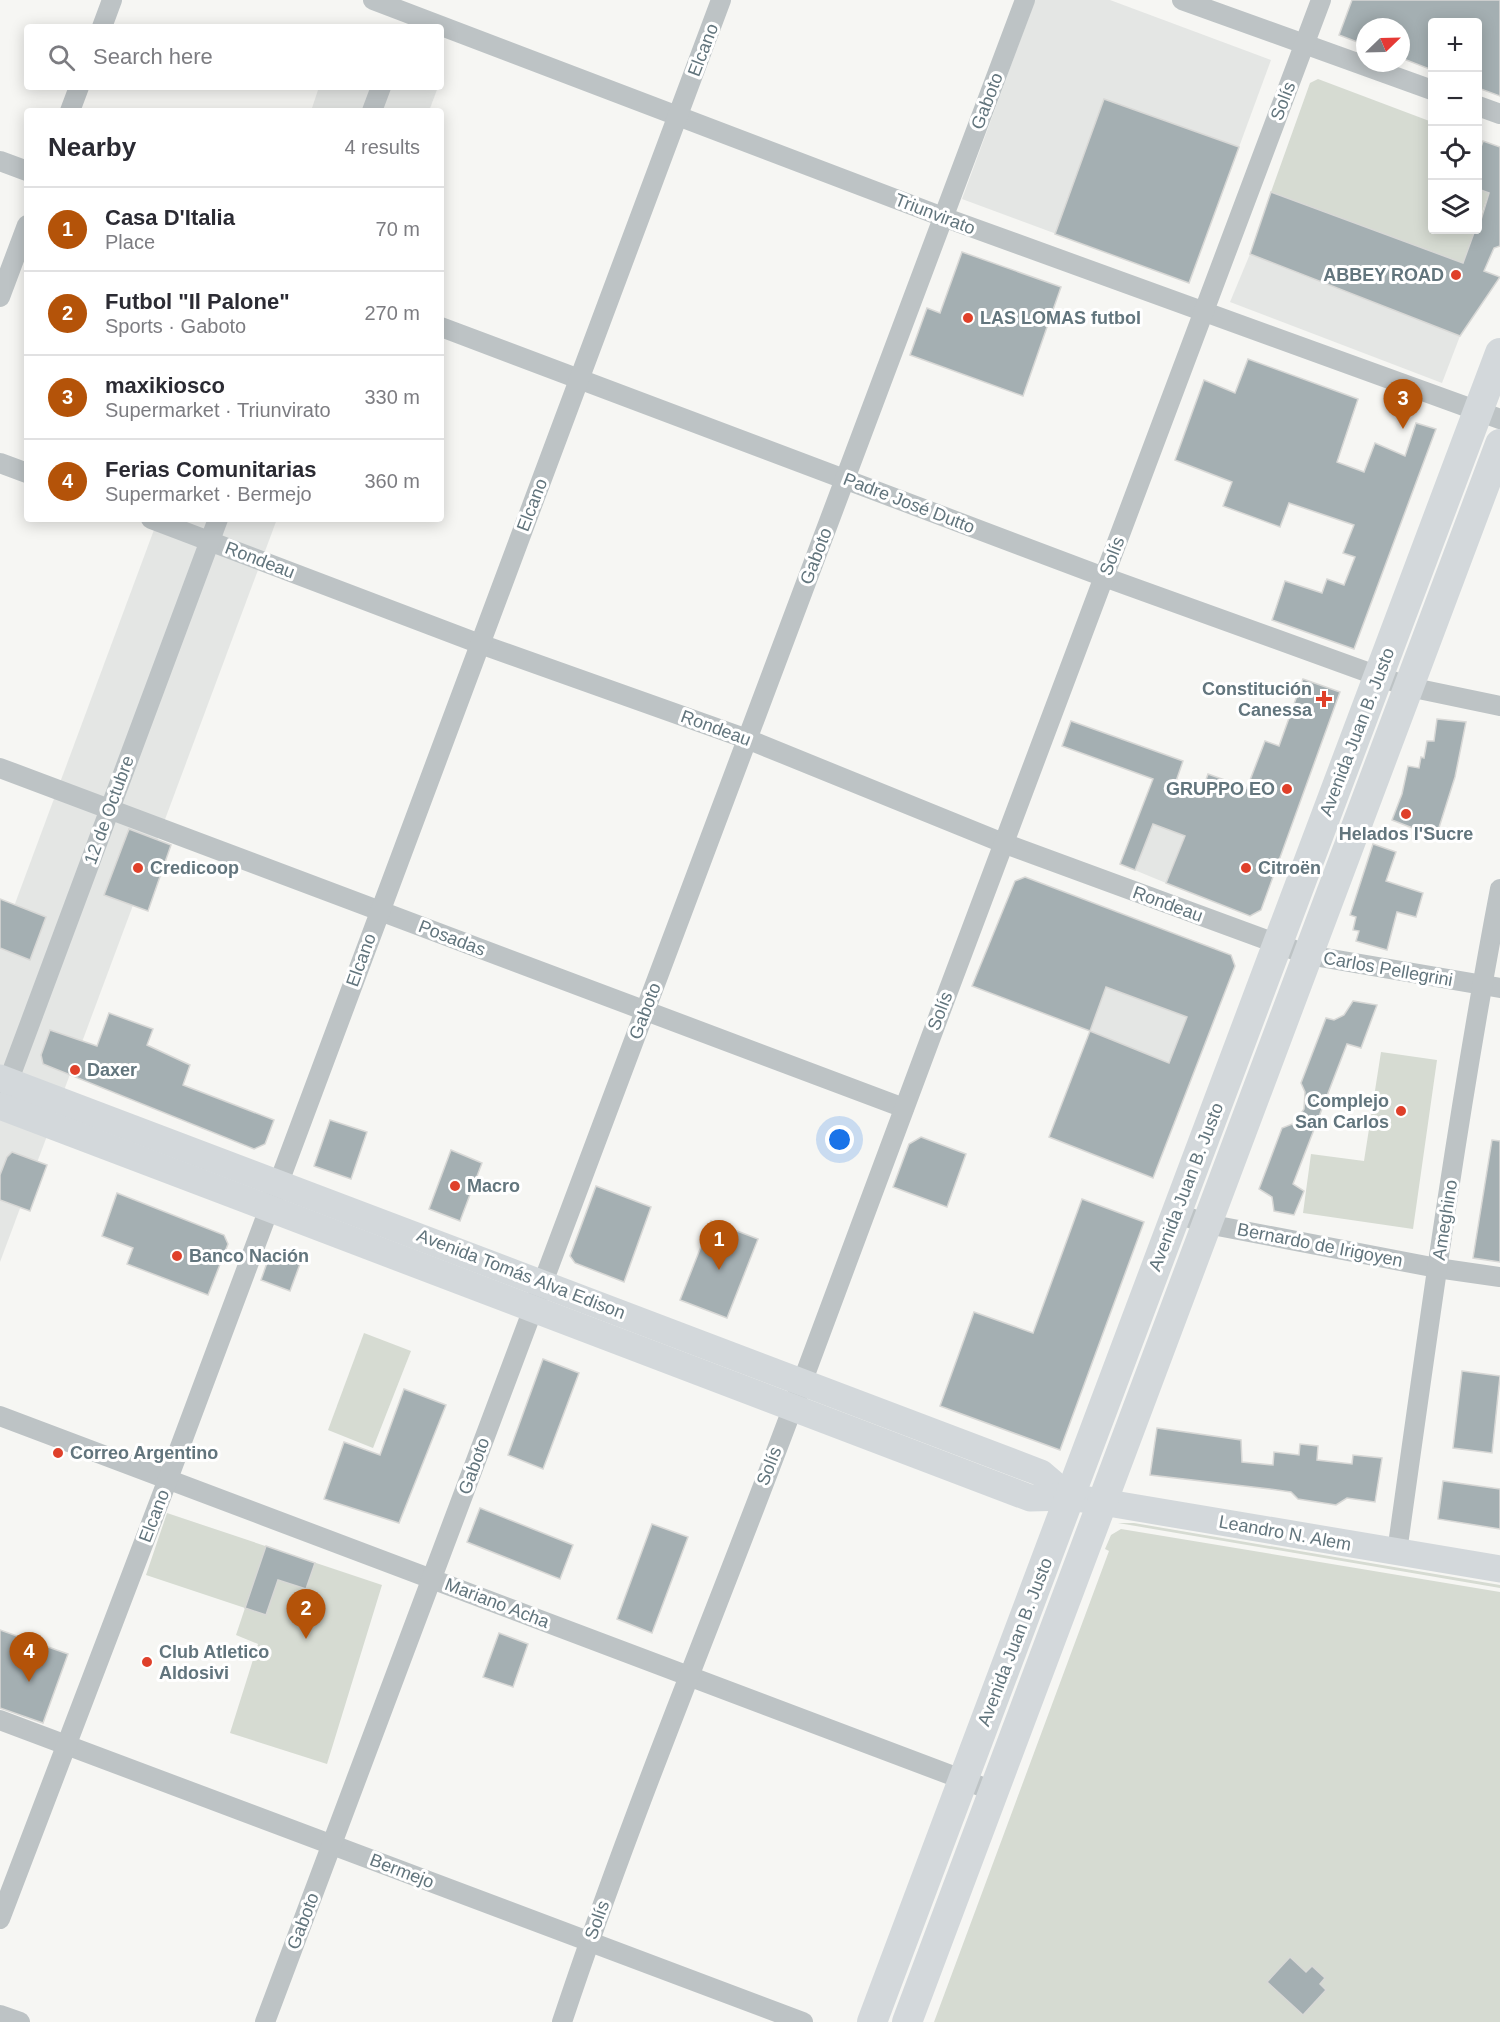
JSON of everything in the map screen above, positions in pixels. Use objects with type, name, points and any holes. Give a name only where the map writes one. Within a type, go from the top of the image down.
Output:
[{"type":"main road","name":"Avenida Juan B. Justo","points":[[872,2022],[1378,676],[1489,415],[1500,353]]},
{"type":"main road","name":"Avenida Juan B. Justo","points":[[907,2022],[1500,444]]},
{"type":"main road","name":"Avenida Tomás Alva Edison","points":[[2,1092],[279,1183],[543,1282],[1041,1473],[1069,1497]]},
{"type":"main road","name":"Avenida Tomás Alva Edison","points":[[2,1092],[269,1208],[1030,1498]]},
{"type":"main road","name":"Leandro N. Alem","points":[[1030,1498],[1069,1497],[1500,1569]]},
{"type":"street","points":[[103,24],[112,0]]},
{"type":"street","name":"Triunvirato","points":[[373,0],[436,24]]},
{"type":"street","name":"Elcano","points":[[0,1919],[168,1479],[722,0]]},
{"type":"street","name":"Gaboto","points":[[265,2022],[1025,0]]},
{"type":"street","points":[[1182,0],[1428,89]]},
{"type":"street","name":"Solís","points":[[562,2022],[589,1941],[687,1676],[803,1381],[1003,843],[1322,0]]},
{"type":"street","name":"Triunvirato","points":[[444,27],[678,114],[943,217],[1489,415]]},
{"type":"street","points":[[71,108],[78,90]]},
{"type":"street","points":[[373,108],[380,90]]},
{"type":"street","points":[[1482,107],[1500,114]]},
{"type":"street","points":[[0,161],[24,170]]},
{"type":"street","points":[[0,297],[24,233]]},
{"type":"street","name":"Padre José Dutto","points":[[444,328],[1104,577],[1378,676],[1409,687],[1500,706]]},
{"type":"street","points":[[0,463],[24,472]]},
{"type":"street","name":"Rondeau","points":[[159,522],[480,644],[747,739],[1003,843],[1277,945]]},
{"type":"street","name":"12 de Octubre","points":[[2,1092],[217,522]]},
{"type":"street","name":"Posadas","points":[[0,768],[904,1108]]},
{"type":"street","name":"Ameghino","points":[[1397,1552],[1437,1268],[1491,986],[1500,889]]},
{"type":"street","name":"Carlos Pellegrini","points":[[1277,945],[1308,956],[1491,986]]},
{"type":"street","name":"Bernardo de Irigoyen","points":[[1176,1213],[1207,1224],[1437,1268],[1500,1277]]},
{"type":"street","name":"Mariano Acha","points":[[0,1416],[993,1791]]},
{"type":"street","name":"Bermejo","points":[[0,1720],[803,2022]]},
{"type":"street","points":[[0,2015],[20,2022]]},
{"type":"shaded area","points":[[1035,0],[1110,0],[1271,60],[1189,283],[962,199]]},
{"type":"shaded area","points":[[1318,79],[1428,120],[1428,234],[1482,234],[1482,226],[1500,233],[1500,246],[1494,248],[1484,271],[1271,192],[1310,83]]},
{"type":"shaded area","points":[[318,90],[437,90],[430,108],[312,108]]},
{"type":"shaded area","points":[[1482,190],[1489,193],[1482,212]]},
{"type":"shaded area","points":[[1250,254],[1460,336],[1442,383],[1230,302]]},
{"type":"shaded area","points":[[157,522],[276,522],[0,1262],[0,944]]},
{"type":"shaded area","points":[[1153,779],[1200,797],[1166,883],[1120,864]]},
{"type":"shaded area","points":[[1132,919],[1215,948],[1169,1063],[1090,1031]]},
{"type":"shaded area","points":[[1381,1052],[1437,1060],[1413,1229],[1303,1213],[1311,1154],[1364,1161]]},
{"type":"shaded area","points":[[364,1333],[411,1351],[373,1448],[328,1430]]},
{"type":"shaded area","points":[[167,1513],[382,1585],[327,1764],[230,1733],[258,1644],[236,1635],[245,1608],[146,1575]]},
{"type":"shaded area","points":[[1118,1523],[1134,1523],[1500,1585],[1500,1588]]},
{"type":"shaded area","points":[[1121,1529],[1500,1592],[1500,2022],[934,2022],[1109,1551],[1105,1549],[1111,1535]]},
{"type":"building","points":[[1352,0],[1500,0],[1500,96],[1482,89],[1482,18],[1428,18],[1428,68],[1410,61],[1410,18],[1356,18],[1356,42],[1339,35]]},
{"type":"building","points":[[1104,99],[1239,147],[1189,283],[1055,234]]},
{"type":"building","points":[[1483,141],[1500,147],[1500,246],[1494,248],[1484,271],[1500,277],[1460,336],[1250,254],[1271,192],[1463,263],[1474,234],[1482,234],[1482,217],[1489,193],[1482,190]]},
{"type":"building","points":[[962,252],[1061,287],[1023,396],[910,355],[927,308],[940,313]]},
{"type":"building","points":[[1248,359],[1358,399],[1337,462],[1364,472],[1375,443],[1405,456],[1416,423],[1436,429],[1354,649],[1272,620],[1285,581],[1322,593],[1327,579],[1344,585],[1355,557],[1343,553],[1354,525],[1289,503],[1280,527],[1223,506],[1232,482],[1175,460],[1204,380],[1235,393]]},
{"type":"building","points":[[1303,679],[1340,692],[1261,910],[1250,916],[1166,883],[1185,836],[1153,824],[1135,870],[1120,864],[1153,779],[1062,746],[1071,721],[1183,761],[1174,787],[1200,797],[1208,774],[1247,788],[1265,741],[1279,746]]},
{"type":"building","points":[[1437,719],[1466,722],[1455,777],[1436,837],[1392,820],[1402,794],[1408,766],[1419,768],[1421,757],[1424,758],[1427,741],[1434,741]]},
{"type":"building","name":"Credicoop","points":[[129,829],[171,845],[148,911],[104,895]]},
{"type":"building","points":[[1373,844],[1396,852],[1386,881],[1423,893],[1416,917],[1397,912],[1387,950],[1356,941],[1359,931],[1353,930],[1356,917],[1350,915]]},
{"type":"building","points":[[1025,877],[1231,955],[1235,966],[1153,1178],[1049,1137],[1090,1031],[972,986],[1015,881]],"holes":[[[1106,987],[1187,1017],[1169,1063],[1090,1031]]]},
{"type":"building","points":[[0,899],[46,917],[30,960],[0,948]]},
{"type":"building","points":[[1353,1001],[1377,1005],[1361,1048],[1347,1044],[1293,1184],[1304,1191],[1294,1215],[1274,1211],[1272,1197],[1259,1189],[1282,1128],[1295,1123],[1304,1109],[1305,1092],[1301,1083],[1326,1018],[1334,1020],[1344,1015]]},
{"type":"building","points":[[109,1013],[153,1029],[147,1045],[190,1065],[183,1085],[274,1120],[265,1144],[254,1149],[43,1064],[41,1055],[50,1030],[97,1046]]},
{"type":"building","points":[[330,1120],[367,1132],[351,1179],[314,1166]]},
{"type":"building","points":[[921,1137],[966,1154],[947,1207],[893,1187],[909,1144]]},
{"type":"building","points":[[1492,1140],[1500,1141],[1500,1262],[1473,1258]]},
{"type":"building","name":"Macro","points":[[451,1150],[482,1163],[460,1221],[429,1209]]},
{"type":"building","points":[[12,1152],[47,1165],[30,1211],[0,1200],[0,1175],[7,1157]]},
{"type":"building","points":[[596,1186],[651,1207],[624,1282],[575,1263],[570,1256]]},
{"type":"building","name":"Banco Nación","points":[[117,1193],[224,1235],[228,1244],[208,1295],[127,1264],[133,1248],[102,1236]]},
{"type":"building","points":[[1082,1199],[1144,1222],[1060,1450],[940,1406],[974,1312],[1033,1333]]},
{"type":"building","points":[[711,1221],[758,1239],[727,1318],[680,1300]]},
{"type":"building","points":[[281,1257],[300,1264],[290,1291],[261,1280],[268,1260]]},
{"type":"building","points":[[543,1359],[579,1373],[543,1469],[508,1455]]},
{"type":"building","points":[[1462,1371],[1500,1376],[1492,1453],[1453,1448]]},
{"type":"building","points":[[404,1389],[446,1405],[399,1523],[324,1499],[344,1442],[380,1455]]},
{"type":"building","points":[[1157,1428],[1241,1440],[1242,1462],[1273,1465],[1274,1452],[1299,1455],[1300,1444],[1318,1446],[1317,1460],[1352,1464],[1353,1455],[1382,1458],[1375,1502],[1347,1498],[1336,1505],[1298,1499],[1291,1492],[1150,1475]]},
{"type":"building","points":[[1443,1481],[1500,1489],[1500,1529],[1438,1519]]},
{"type":"building","points":[[480,1508],[573,1545],[560,1579],[467,1542]]},
{"type":"building","points":[[652,1524],[688,1537],[652,1633],[617,1619]]},
{"type":"building","points":[[266,1546],[315,1563],[306,1589],[278,1580],[266,1615],[245,1608]]},
{"type":"building","points":[[0,1630],[68,1654],[43,1723],[0,1708]]},
{"type":"building","points":[[499,1633],[528,1644],[513,1687],[483,1677]]},
{"type":"building","points":[[1290,1957],[1306,1972],[1312,1966],[1325,1978],[1320,1984],[1326,1990],[1303,2015],[1267,1982]]},
{"type":"place","name":"ABBEY ROAD","points":[[1456,275]]},
{"type":"place","name":"LAS LOMAS futbol","points":[[968,318]]},
{"type":"place","name":"maxikiosco","points":[[1403,429]]},
{"type":"place","name":"Constitución Canessa","points":[[1324,699]]},
{"type":"place","name":"GRUPPO EO","points":[[1287,789]]},
{"type":"place","name":"Helados l'Sucre","points":[[1406,814]]},
{"type":"place","name":"Credicoop","points":[[138,868]]},
{"type":"place","name":"Citroën","points":[[1246,868]]},
{"type":"place","name":"Daxer","points":[[75,1070]]},
{"type":"place","name":"Complejo San Carlos","points":[[1401,1111]]},
{"type":"place","name":"Macro","points":[[455,1186]]},
{"type":"place","name":"Banco Nación","points":[[177,1256]]},
{"type":"place","name":"Casa D'Italia","points":[[719,1270]]},
{"type":"place","name":"Correo Argentino","points":[[58,1453]]},
{"type":"place","name":"Futbol \"Il Palone\"","points":[[306,1639]]},
{"type":"place","name":"Club Atletico Aldosivi","points":[[147,1662]]},
{"type":"place","name":"Ferias Comunitarias","points":[[29,1682]]}]
